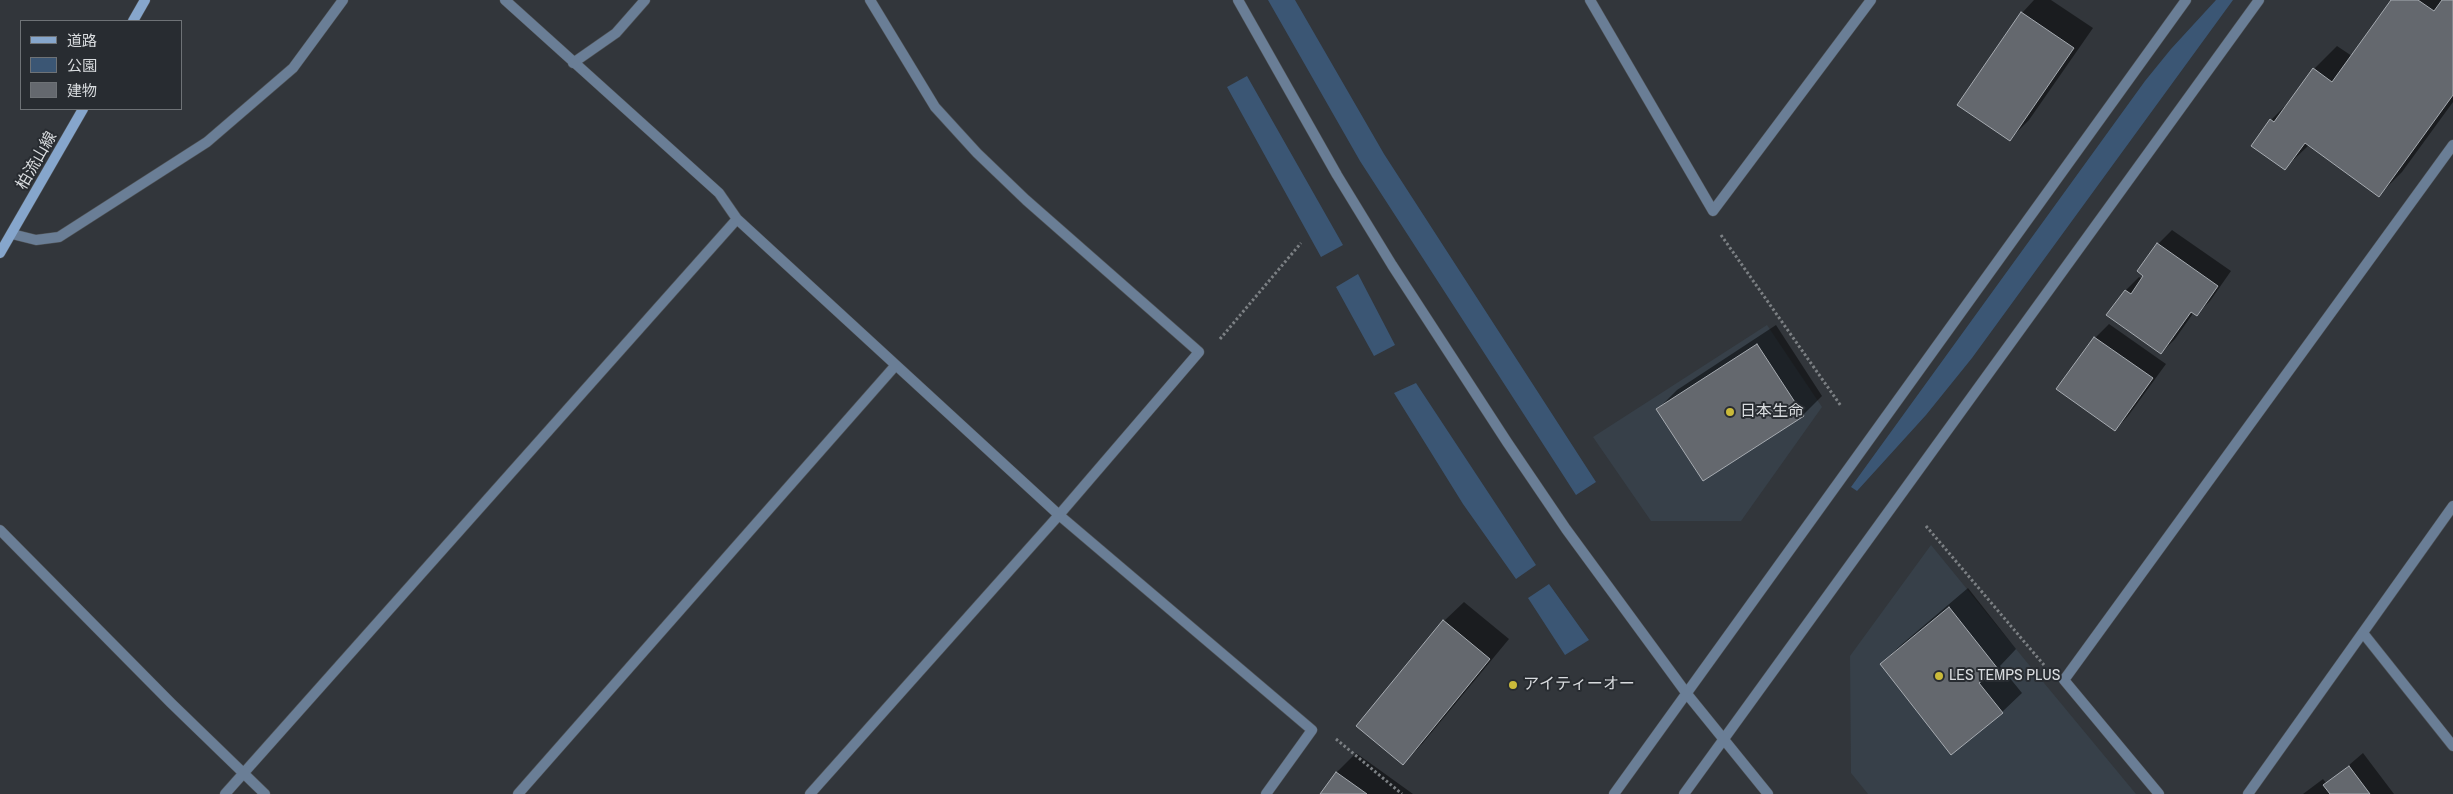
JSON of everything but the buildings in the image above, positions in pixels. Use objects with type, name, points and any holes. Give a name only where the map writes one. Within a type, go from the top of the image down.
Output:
[{"type":"main road","points":[[134,20],[145,0]]},
{"type":"main road","name":"柏流山線","points":[[0,253],[82,110]]},
{"type":"street","points":[[12,234],[36,240],[59,237],[207,142],[293,68],[343,0]]},
{"type":"street","points":[[505,0],[719,193],[737,219],[1059,516],[1312,730],[1266,794]]},
{"type":"street","points":[[573,63],[616,33],[645,0]]},
{"type":"street","points":[[810,794],[1059,516],[1199,352],[1026,200],[977,153],[935,107],[870,0]]},
{"type":"street","points":[[1238,0],[1337,175],[1446,351],[1566,529],[1687,694],[1768,794]]},
{"type":"street","points":[[1590,0],[1713,211],[1871,0]]},
{"type":"street","points":[[1614,794],[2186,0]]},
{"type":"street","points":[[1684,794],[2259,0]]},
{"type":"street","points":[[2159,794],[2064,680],[2453,145]]},
{"type":"street","points":[[225,794],[737,219]]},
{"type":"street","points":[[518,794],[895,366]]},
{"type":"street","points":[[2248,794],[2453,506]]},
{"type":"street","points":[[0,530],[265,794]]},
{"type":"street","points":[[2363,633],[2453,746]]},
{"type":"path","points":[[1713,211],[1719,232],[1841,406]]},
{"type":"path","points":[[1199,352],[1215,345],[1301,243]]},
{"type":"path","points":[[1926,526],[2049,671],[2064,680]]},
{"type":"path","points":[[1312,730],[1335,738],[1402,794]]},
{"type":"shaded area","points":[[1767,325],[1822,407],[1741,521],[1651,521],[1593,437]]},
{"type":"shaded area","points":[[1931,545],[2136,794],[1868,794],[1851,773],[1850,656]]},
{"type":"green space","points":[[1268,0],[1295,0],[1384,154],[1596,482],[1576,495],[1360,161]]},
{"type":"green space","points":[[2216,0],[2233,0],[1972,358],[1926,415],[1857,491],[1851,487],[2145,81],[2171,49]]},
{"type":"green space","points":[[1247,76],[1343,245],[1321,257],[1227,87]]},
{"type":"green space","points":[[1358,274],[1395,345],[1374,356],[1336,287]]},
{"type":"green space","points":[[1416,383],[1536,565],[1516,579],[1463,504],[1394,393]]},
{"type":"green space","points":[[1549,584],[1589,640],[1565,655],[1528,598]]},
{"type":"place","name":"日本生命","points":[[1730,412]]},
{"type":"place","name":"LES TEMPS PLUS","points":[[1939,676]]},
{"type":"place","name":"アイティーオー","points":[[1513,685]]}]
